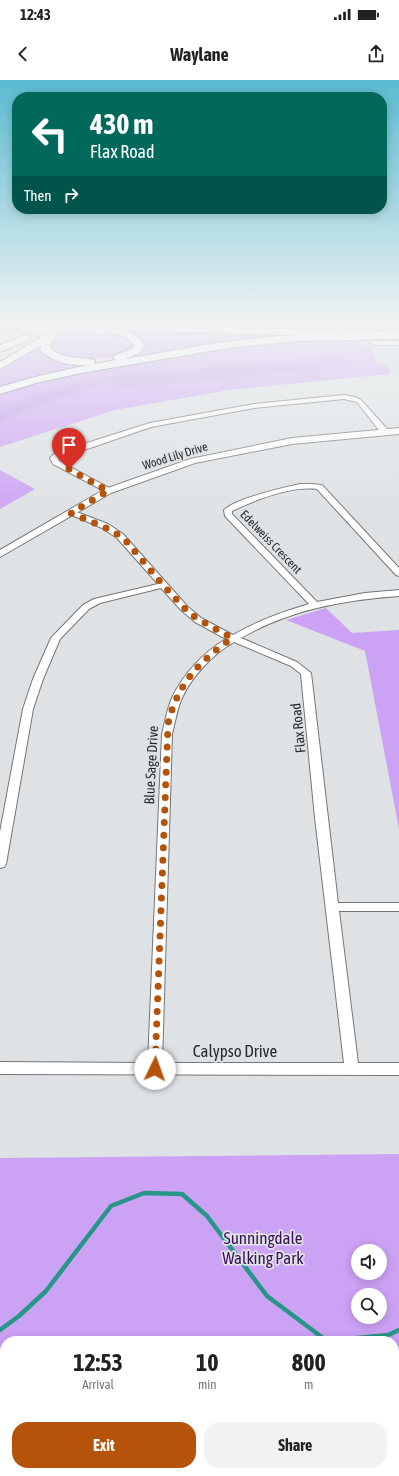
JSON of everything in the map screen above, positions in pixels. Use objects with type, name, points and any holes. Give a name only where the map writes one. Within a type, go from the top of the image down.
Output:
[{"type":"street","points":[[108,491],[56,462],[54,458],[58,455],[145,426],[254,406],[344,397],[353,398],[359,401],[386,432]]},
{"type":"street","name":"Wood Lily Drive","points":[[0,554],[108,491],[199,459],[292,441],[399,431]]},
{"type":"street","name":"Edelweiss Crescent","points":[[314,605],[228,514],[228,510],[263,496],[306,486],[319,487],[399,573]]},
{"type":"street","name":"Flax Road","points":[[71,513],[105,526],[126,541],[190,614],[232,638],[294,664],[306,673],[332,907],[352,1068]]},
{"type":"street","points":[[0,864],[28,709],[38,679],[56,638],[86,607],[96,601],[163,585]]},
{"type":"street","name":"Blue Sage Drive","points":[[155,1069],[168,724],[176,697],[191,674],[207,657],[232,638],[264,622],[314,605],[359,596],[399,593]]},
{"type":"street","points":[[332,907],[399,907]]},
{"type":"street","name":"Calypso Drive","points":[[0,1068],[399,1069]]},
{"type":"green space","points":[[17,388],[248,388],[229,390],[115,410],[0,447],[0,393]]},
{"type":"green space","points":[[0,470],[35,489],[0,509]]},
{"type":"green space","points":[[326,608],[352,633],[399,630],[399,829],[365,651],[286,620]]},
{"type":"green space","name":"Sunningdale Walking Park","points":[[399,1154],[399,1336],[0,1336],[0,1158]]},
{"type":"shaded area","points":[[59,388],[88,388],[38,405],[0,423],[0,410],[37,394]]},
{"type":"waterway","points":[[0,1330],[19,1316],[46,1291],[111,1206],[144,1193],[182,1194],[207,1216],[267,1296],[320,1336]]},
{"type":"waterway","points":[[378,1336],[388,1335],[399,1330]]},
{"type":"route","points":[[69,469],[108,491],[71,513],[105,526],[126,541],[190,614],[198,620],[232,638],[207,657],[191,674],[176,697],[168,724],[155,1069]]}]
